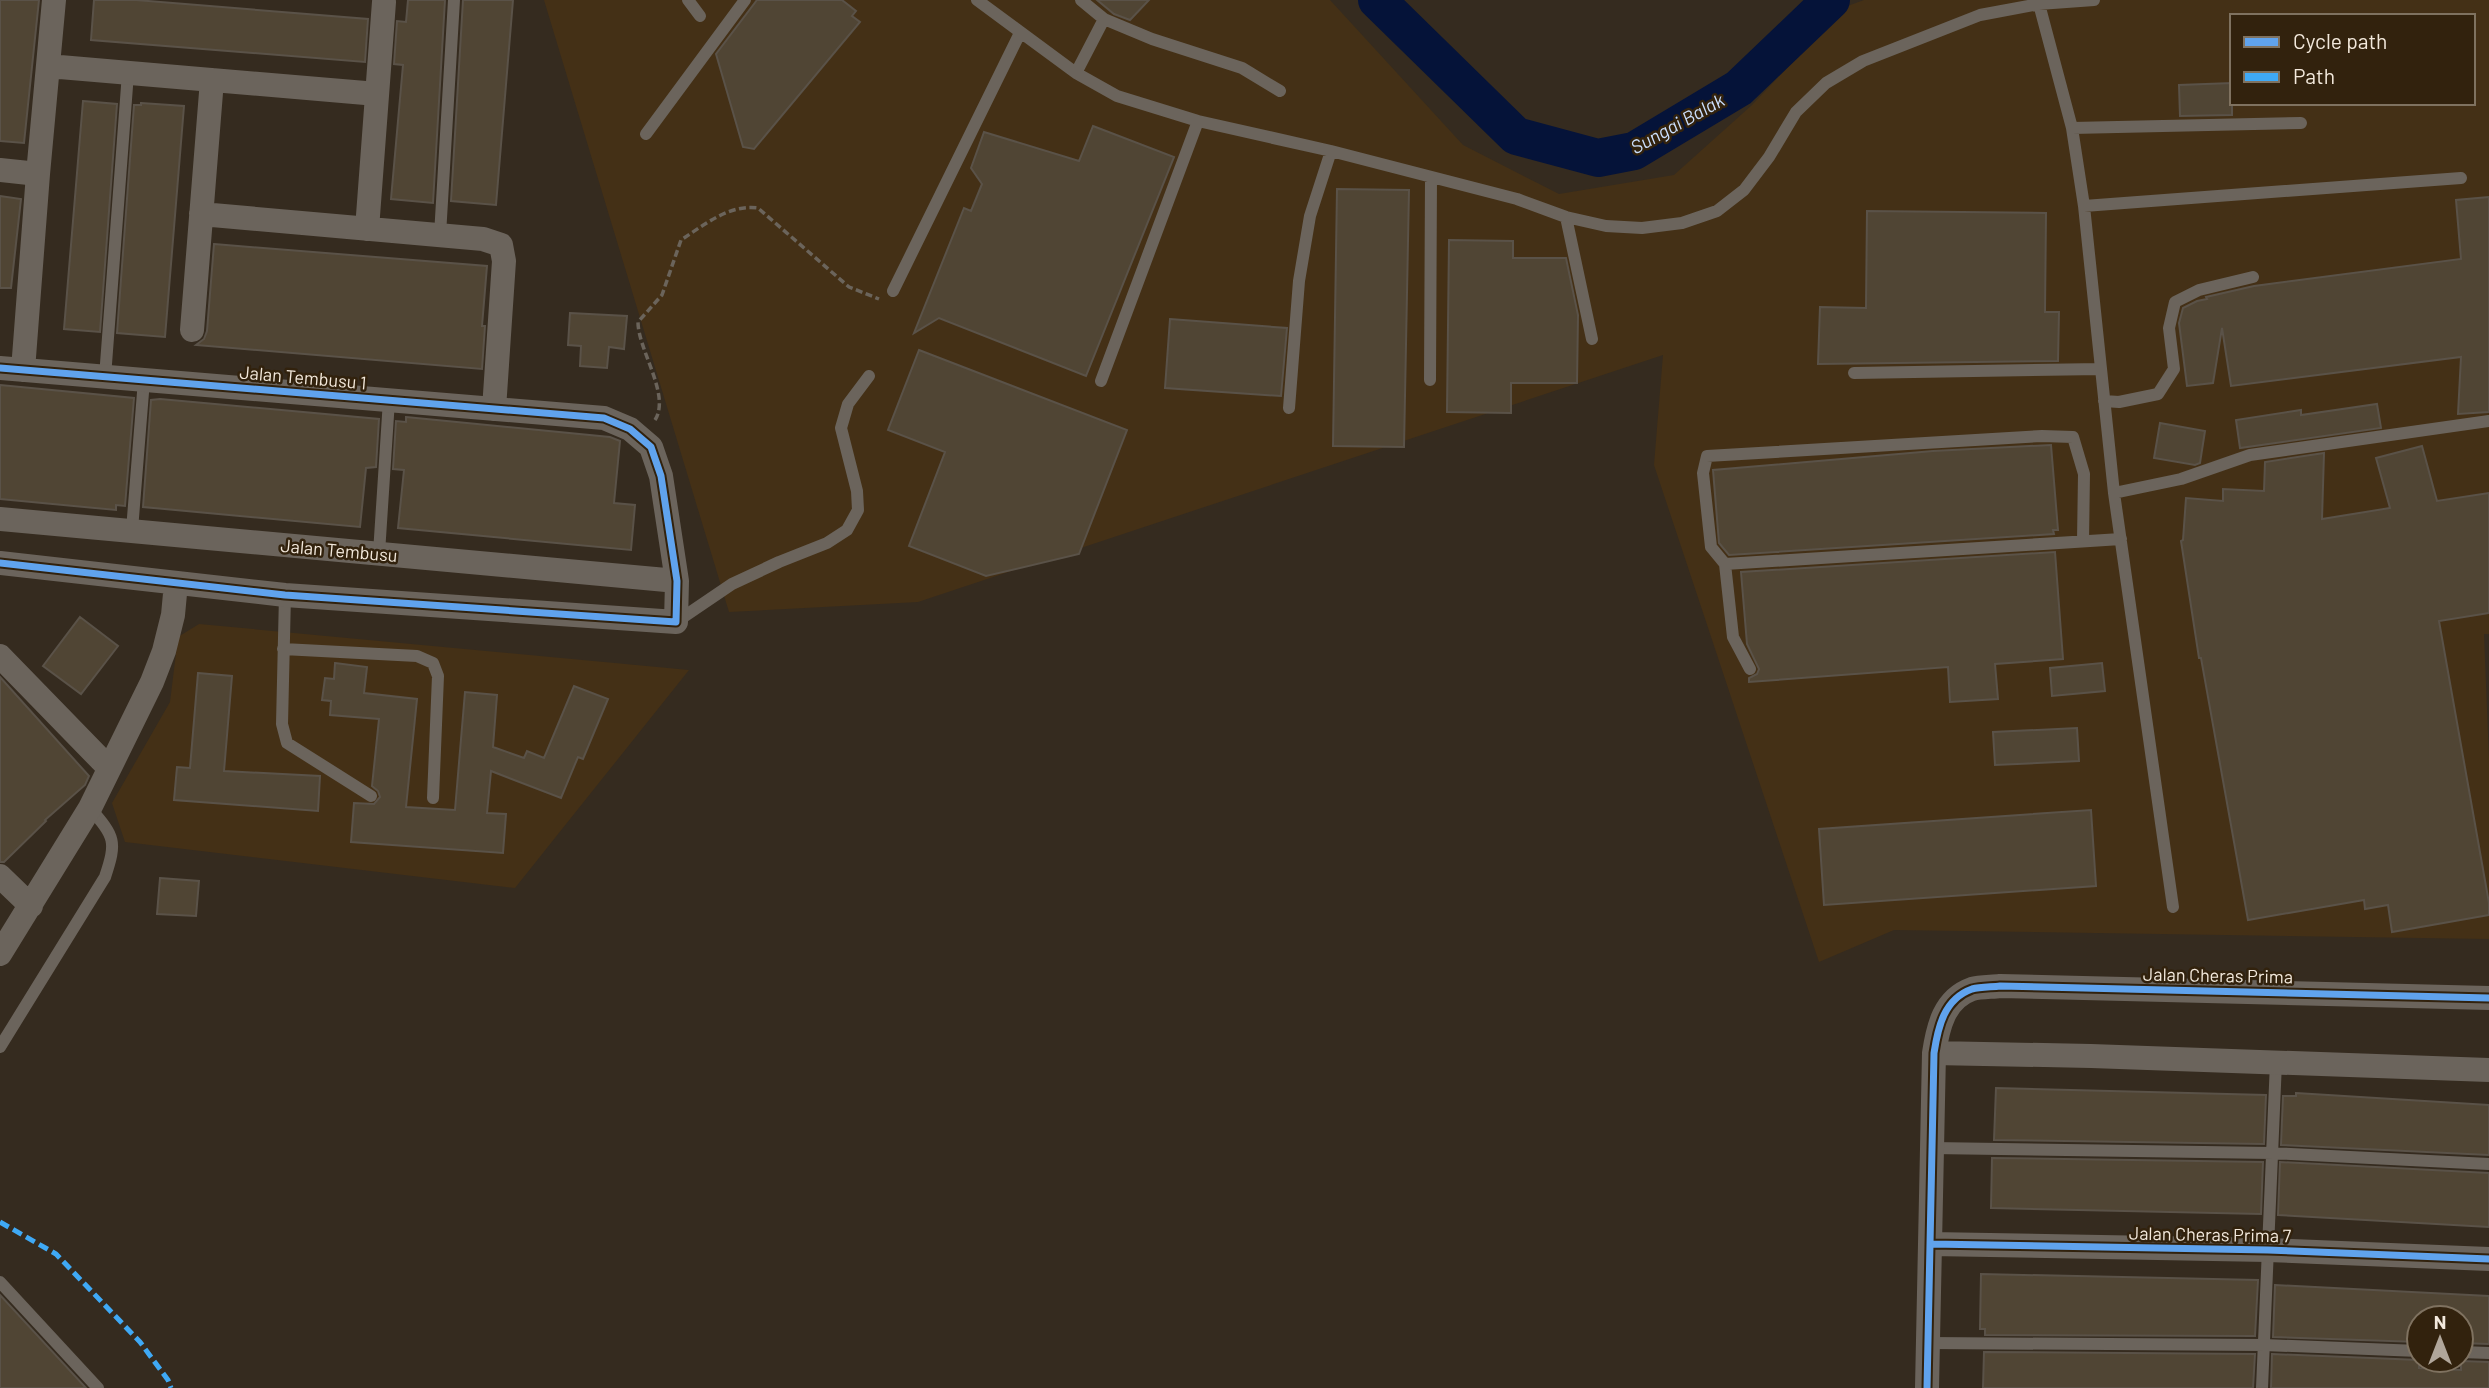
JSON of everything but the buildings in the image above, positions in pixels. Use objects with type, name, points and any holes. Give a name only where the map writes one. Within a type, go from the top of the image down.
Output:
[{"type":"street","points":[[12,369],[38,174],[54,0]]},
{"type":"street","points":[[367,229],[384,2]]},
{"type":"street","points":[[48,66],[377,94]]},
{"type":"street","points":[[192,330],[212,80]]},
{"type":"street","points":[[0,170],[38,174]]},
{"type":"street","points":[[201,214],[483,239],[501,245],[504,261],[494,409]]},
{"type":"street","name":"Jalan Tembusu 1","points":[[12,369],[604,418],[630,429],[640,438]]},
{"type":"street","points":[[0,563],[285,595],[676,622],[677,581],[661,476],[651,447],[640,438]]},
{"type":"street","name":"Jalan Tembusu","points":[[0,519],[677,581]]},
{"type":"street","points":[[0,954],[90,808],[152,682],[164,651],[173,615],[176,583]]},
{"type":"street","points":[[0,656],[108,767]]},
{"type":"street","points":[[0,876],[31,906]]},
{"type":"street","name":"Jalan Cheras Prima","points":[[1934,1053],[1939,1023],[1950,1004],[1972,989],[2000,986],[2489,998]]},
{"type":"street","points":[[1927,1388],[1934,1053],[2489,1070]]},
{"type":"street","name":"Jalan Cheras Prima 7","points":[[1931,1244],[2268,1250],[2489,1259]]},
{"type":"lane","points":[[440,235],[454,0]]},
{"type":"lane","points":[[688,0],[700,16]]},
{"type":"lane","points":[[646,134],[745,0]]},
{"type":"lane","points":[[977,0],[1076,73],[1117,96],[1198,121],[1331,151],[1517,200],[1566,217],[1606,226],[1642,228],[1682,223],[1717,211],[1744,190],[1769,157],[1796,112],[1826,83],[1863,61],[1980,15],[2039,4],[2094,0]]},
{"type":"lane","points":[[1081,0],[1104,19],[1152,39],[1242,68],[1280,91]]},
{"type":"lane","points":[[2039,4],[2071,128],[2084,206],[2114,493],[2173,907]]},
{"type":"lane","points":[[1076,73],[1104,19]]},
{"type":"lane","points":[[893,290],[1020,33]]},
{"type":"lane","points":[[106,377],[128,73]]},
{"type":"lane","points":[[1101,381],[1198,121]]},
{"type":"lane","points":[[2071,128],[2301,123]]},
{"type":"lane","points":[[1289,408],[1299,281],[1308,229],[1331,151]]},
{"type":"lane","points":[[1430,380],[1431,177]]},
{"type":"lane","points":[[2084,206],[2461,177]]},
{"type":"lane","points":[[1566,217],[1592,339]]},
{"type":"lane","points":[[2104,401],[2119,402],[2158,394],[2174,369],[2169,328],[2175,302],[2199,290],[2253,277]]},
{"type":"lane","points":[[1854,373],[2101,369]]},
{"type":"lane","points":[[676,622],[732,584],[827,543],[847,530],[858,510],[857,491],[841,428],[848,404],[869,376]]},
{"type":"lane","points":[[132,530],[144,380]]},
{"type":"lane","points":[[379,554],[389,400]]},
{"type":"lane","points":[[2114,493],[2181,479],[2249,454],[2489,421]]},
{"type":"lane","points":[[1750,669],[1733,637],[1725,564],[1711,547],[1703,472],[1707,456],[2042,436],[2073,437],[2084,474],[2082,541]]},
{"type":"lane","points":[[1725,564],[2121,539]]},
{"type":"lane","points":[[285,595],[282,724],[287,743],[371,796]]},
{"type":"lane","points":[[283,649],[417,656],[433,663],[438,676],[433,798]]},
{"type":"lane","points":[[0,1047],[105,877],[112,857],[113,841],[109,831],[90,808]]},
{"type":"lane","points":[[2262,1388],[2276,1062]]},
{"type":"lane","points":[[1932,1149],[2272,1153],[2489,1164]]},
{"type":"lane","points":[[0,1282],[98,1388]]},
{"type":"lane","points":[[1928,1343],[2264,1345],[2405,1350]]},
{"type":"path","points":[[640,438],[654,422],[660,406],[638,322],[662,295],[681,240],[729,211],[741,207],[758,208],[849,287],[865,295],[876,299],[888,298],[893,290]]},
{"type":"shaded area","points":[[544,0],[1330,0],[1463,145],[1559,194],[1674,175],[1752,105],[1845,7],[1864,0],[2489,0],[2489,634],[2484,634],[2489,759],[2489,939],[1894,930],[1819,962],[1654,465],[1663,355],[918,602],[729,612]]},
{"type":"shaded area","points":[[199,624],[689,670],[515,888],[125,842],[112,803],[170,702],[178,637]]},
{"type":"waterway","name":"Sungai Balak","points":[[1377,0],[1516,136],[1598,158],[1634,151],[1739,88],[1831,0]]},
{"type":"marked path","points":[[0,1222],[56,1254],[140,1342],[171,1388]]},
{"type":"cycle path","points":[[0,368],[604,418],[630,429],[651,447],[661,476],[677,581],[676,622],[285,595],[0,563]]},
{"type":"cycle path","points":[[1927,1388],[1934,1053],[1944,1015],[1962,994],[1975,988],[2000,986],[2489,998]]},
{"type":"cycle path","points":[[1931,1244],[2268,1250],[2489,1259]]}]
